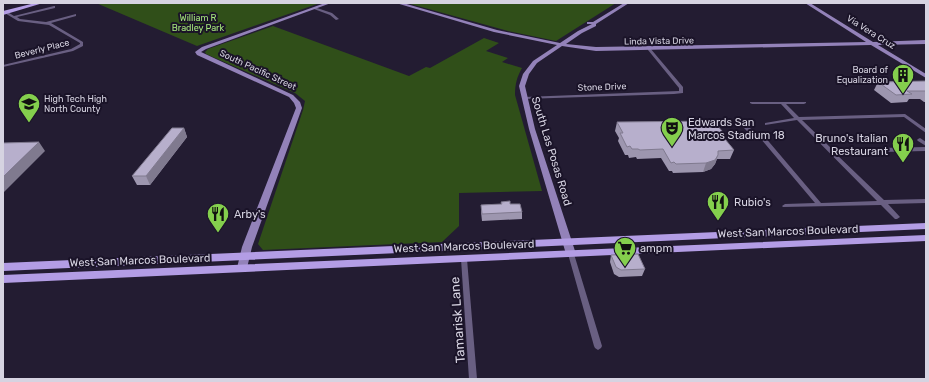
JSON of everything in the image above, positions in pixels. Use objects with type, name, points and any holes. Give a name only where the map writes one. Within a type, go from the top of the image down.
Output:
[{"type":"main road","points":[[4,11],[30,3]]},
{"type":"main road","points":[[4,11],[41,3]]},
{"type":"main road","name":"South Pacific Street","points":[[242,268],[245,255],[299,108],[297,102],[291,96],[198,52],[204,48],[329,3]]},
{"type":"main road","name":"Linda Vista Drive","points":[[398,3],[522,38],[560,46],[596,49],[926,42]]},
{"type":"main road","name":"South Las Posas Road","points":[[571,254],[524,98],[522,86],[526,74],[535,62],[580,32],[594,25],[594,23],[613,10],[613,8],[620,3]]},
{"type":"main road","name":"South Las Posas Road","points":[[613,10],[618,9],[627,3]]},
{"type":"main road","name":"Via Vera Cruz","points":[[807,3],[926,76]]},
{"type":"main road","name":"West San Marcos Boulevard","points":[[3,267],[245,255],[926,226]]},
{"type":"main road","points":[[907,227],[922,239]]},
{"type":"main road","points":[[690,248],[699,243],[712,241],[758,239],[759,233]]},
{"type":"main road","name":"West San Marcos Boulevard","points":[[3,278],[922,239]]},
{"type":"street","points":[[13,17],[54,7]]},
{"type":"street","points":[[315,8],[331,14],[337,19]]},
{"type":"street","points":[[4,11],[19,20],[47,23],[75,15]]},
{"type":"street","name":"Beverly Place","points":[[3,66],[72,50],[78,48],[82,43],[47,23]]},
{"type":"street","name":"Stone Drive","points":[[524,98],[681,92],[681,88],[650,49]]},
{"type":"street","points":[[752,103],[804,103]]},
{"type":"street","points":[[782,103],[897,217]]},
{"type":"street","points":[[766,124],[798,119],[905,115],[926,131]]},
{"type":"street","points":[[744,125],[750,131],[762,137],[819,204]]},
{"type":"street","points":[[920,140],[926,144]]},
{"type":"street","points":[[831,151],[926,149]]},
{"type":"street","points":[[785,206],[926,201]]},
{"type":"street","points":[[571,254],[598,346]]},
{"type":"street","name":"Tamarisk Lane","points":[[464,259],[473,379]]},
{"type":"green space","name":"William R Bradley Park","points":[[96,3],[320,3],[197,46]]},
{"type":"green space","points":[[407,3],[616,3],[556,41],[508,31]]},
{"type":"green space","points":[[273,26],[409,76],[426,67],[430,68],[484,38],[499,43],[486,51],[508,58],[502,62],[522,68],[515,87],[515,95],[542,191],[459,193],[459,226],[442,242],[263,250],[258,244],[305,101],[295,93],[206,54],[205,52],[208,49]]},
{"type":"building","points":[[926,81],[926,91],[907,91],[912,94],[896,95],[878,82]]},
{"type":"building","name":"Edwards San Marcos Stadium 18","points":[[713,121],[723,132],[720,133],[734,150],[718,151],[718,155],[715,160],[706,163],[676,164],[674,162],[671,163],[663,149],[640,150],[632,149],[630,146],[627,147],[620,133],[623,133],[617,122]]},
{"type":"building","points":[[172,128],[184,128],[146,176],[132,176]]},
{"type":"building","points":[[39,142],[3,177],[3,143]]},
{"type":"building","points":[[510,201],[510,204],[520,204],[522,212],[482,214],[481,205],[502,204],[501,202]]},
{"type":"building","points":[[638,254],[645,269],[621,270],[616,267],[611,255]]},
{"type":"place","name":"Board of Equalization","points":[[903,94]]},
{"type":"place","name":"High Tech High North County","points":[[29,124]]},
{"type":"place","name":"Edwards San Marcos Stadium 18","points":[[672,148]]},
{"type":"place","name":"Bruno's Italian Restaurant","points":[[903,164]]},
{"type":"place","name":"Rubio's","points":[[718,222]]},
{"type":"place","name":"Arby's","points":[[218,234]]},
{"type":"place","name":"ampm","points":[[625,268]]}]
